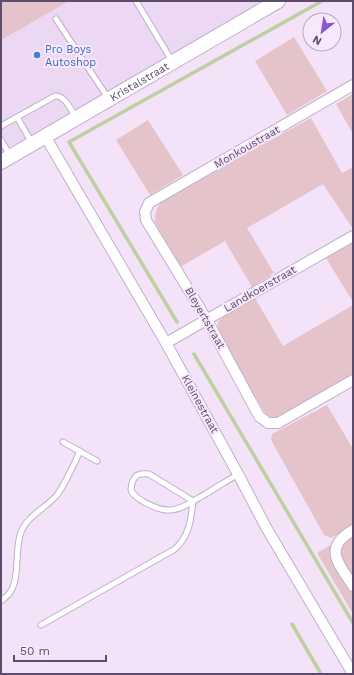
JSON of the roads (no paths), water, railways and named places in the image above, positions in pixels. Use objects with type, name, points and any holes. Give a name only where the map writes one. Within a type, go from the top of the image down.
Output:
[{"type":"street","name":"Kristalstraat","points":[[6,159],[278,1]]},
{"type":"street","name":"Monkoustraat","points":[[145,212],[149,203],[353,85]]},
{"type":"street","name":"Kleinestraat","points":[[45,136],[166,343],[268,529],[353,674]]},
{"type":"street","name":"Bleyertstraat","points":[[145,212],[146,220],[207,320],[259,416],[268,423],[278,423],[353,380]]},
{"type":"street","name":"Landkoerstraat","points":[[166,343],[353,236]]},
{"type":"street","points":[[353,530],[345,535],[338,544],[335,552],[337,560],[353,586]]},
{"type":"lane","points":[[136,1],[173,62]]},
{"type":"lane","points":[[56,19],[108,99]]},
{"type":"lane","points":[[1,126],[59,95],[63,97],[76,118]]},
{"type":"lane","points":[[17,118],[32,144]]},
{"type":"lane","points":[[1,140],[6,159]]},
{"type":"lane","points":[[63,442],[97,461]]},
{"type":"lane","points":[[1,601],[9,594],[14,586],[21,531],[36,513],[56,496],[67,478],[80,451]]},
{"type":"lane","points":[[194,501],[149,474],[139,474],[132,483],[131,490],[140,500],[154,507],[170,510],[194,501],[238,474]]},
{"type":"lane","points":[[41,625],[175,549],[182,542],[187,533],[192,518],[194,501]]},
{"type":"waterway","points":[[177,322],[69,142],[322,1]]},
{"type":"waterway","points":[[194,354],[353,623]]},
{"type":"waterway","points":[[292,624],[321,674]]},
{"type":"place","name":"Pro Boys Autoshop","points":[[37,55]]}]
